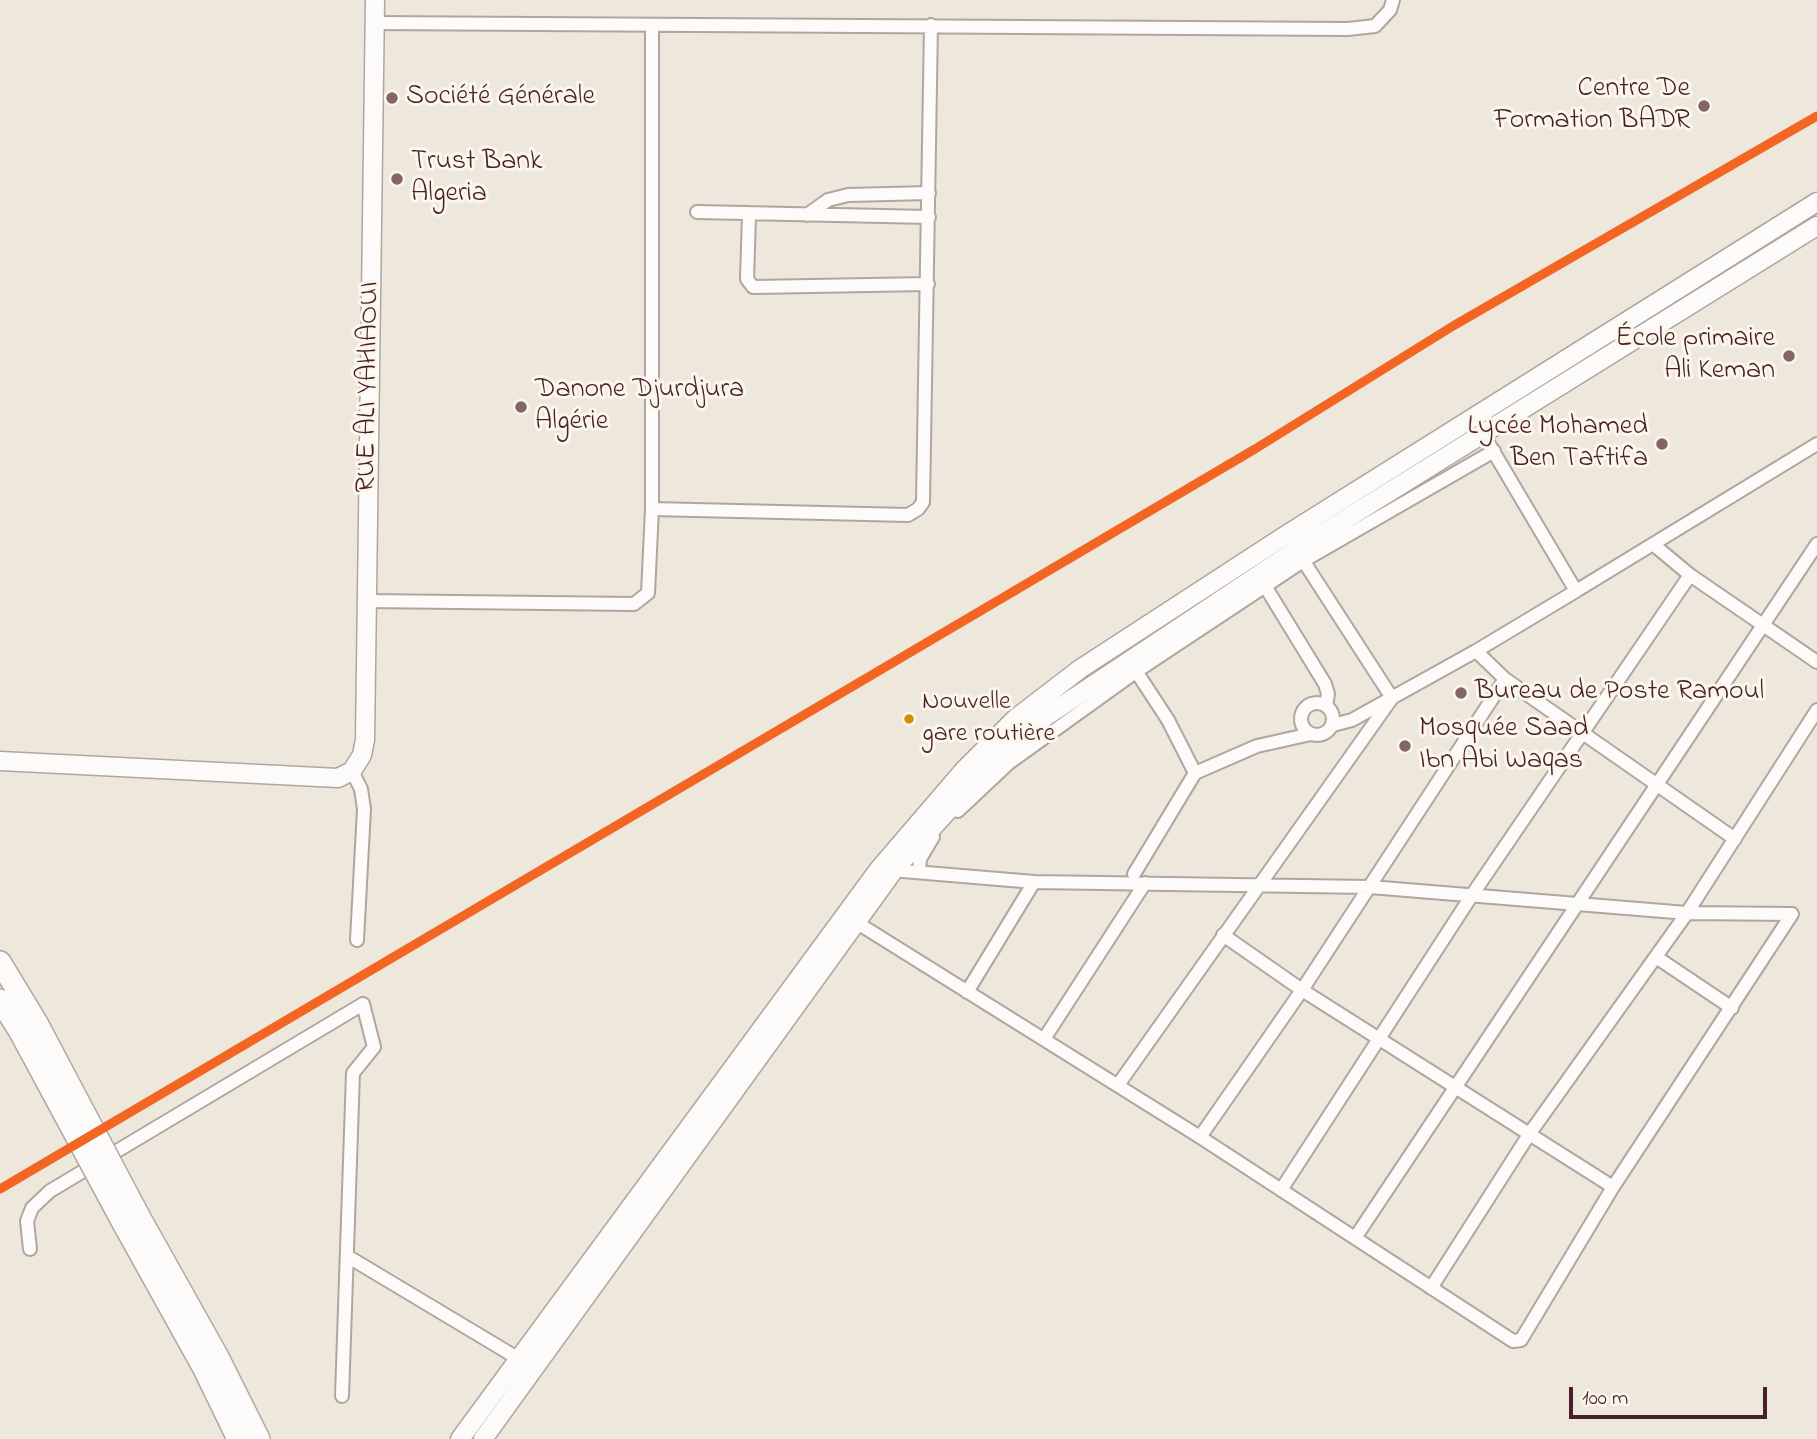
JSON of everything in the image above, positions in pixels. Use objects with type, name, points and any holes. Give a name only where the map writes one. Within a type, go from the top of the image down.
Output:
[{"type":"highway","points":[[0,962],[29,1027],[131,1220],[238,1439]]},
{"type":"highway","points":[[0,1000],[29,1027]]},
{"type":"highway","points":[[131,1220],[218,1357],[259,1439]]},
{"type":"main road","name":"RUE ALI YAHIAOUI","points":[[352,771],[362,755],[365,740],[375,0]]},
{"type":"main road","points":[[886,869],[996,758],[1039,721],[1133,666],[1295,549],[1817,202]]},
{"type":"main road","points":[[460,1439],[527,1363],[886,869],[964,769],[1014,719],[1080,669],[1295,549],[1817,226]]},
{"type":"main road","points":[[0,761],[338,778],[352,771]]},
{"type":"main road","points":[[482,1439],[527,1363]]},
{"type":"street","points":[[374,23],[1348,29],[1375,26],[1390,10],[1393,0]]},
{"type":"street","points":[[652,509],[908,515],[918,509],[925,487],[931,25]]},
{"type":"street","points":[[367,601],[635,604],[648,593],[652,509],[652,26]]},
{"type":"street","points":[[807,216],[828,200],[848,195],[929,193]]},
{"type":"street","points":[[697,212],[929,217]]},
{"type":"street","points":[[749,215],[747,279],[753,287],[928,284]]},
{"type":"street","points":[[1483,434],[1576,591]]},
{"type":"street","points":[[1332,725],[1352,720],[1476,652],[1817,444]]},
{"type":"street","points":[[919,872],[920,859],[930,839],[994,777],[1133,666],[1265,586],[1295,549],[1494,451]]},
{"type":"street","points":[[1354,1238],[1765,626],[1817,544]]},
{"type":"street","points":[[1654,545],[1690,575],[1817,662]]},
{"type":"street","points":[[1295,549],[1392,698]]},
{"type":"street","points":[[1281,1190],[1472,895],[1690,575]]},
{"type":"street","points":[[1134,874],[1195,773],[1257,746],[1326,733],[1332,725],[1333,714],[1326,706],[1325,684],[1265,586]]},
{"type":"street","points":[[1476,652],[1505,679],[1735,839]]},
{"type":"street","points":[[1133,666],[1168,720],[1195,773]]},
{"type":"street","points":[[1200,1136],[1302,990],[1505,679]]},
{"type":"street","points":[[1118,1085],[1223,934],[1264,883],[1392,698]]},
{"type":"street","points":[[1311,734],[1301,723],[1302,712],[1310,704],[1326,706]]},
{"type":"street","points":[[1431,1288],[1530,1133],[1687,913],[1817,710]]},
{"type":"street","points":[[352,771],[360,789],[363,810],[357,940]]},
{"type":"street","points":[[850,919],[1200,1136],[1513,1341],[1521,1340],[1613,1187],[1792,914],[1687,913],[1370,887],[1264,883],[1034,882],[886,869]]},
{"type":"street","points":[[967,992],[1034,882]]},
{"type":"street","points":[[1044,1039],[1145,883]]},
{"type":"street","points":[[1223,934],[1302,990],[1613,1187]]},
{"type":"street","points":[[1656,957],[1732,1008]]},
{"type":"street","points":[[30,1249],[27,1221],[32,1208],[50,1191],[363,1004],[374,1046],[353,1073],[342,1396]]},
{"type":"street","points":[[347,1256],[527,1363]]},
{"type":"railway","points":[[0,1189],[1255,449],[1453,326],[1817,116]]},
{"type":"transit line","points":[[0,1189],[1255,449],[1453,326],[1817,116]]},
{"type":"place","name":"Société Générale","points":[[392,98]]},
{"type":"place","name":"Centre De Formation BADR","points":[[1704,106]]},
{"type":"place","name":"Trust Bank Algeria","points":[[397,179]]},
{"type":"place","name":"École primaire Ali Keman","points":[[1789,356]]},
{"type":"place","name":"Danone Djurdjura Algérie","points":[[521,407]]},
{"type":"place","name":"Lycée Mohamed Ben Taftifa","points":[[1662,444]]},
{"type":"place","name":"Bureau de Poste Ramoul","points":[[1461,693]]},
{"type":"place","name":"Nouvelle gare routière","points":[[909,719]]},
{"type":"place","name":"Mosquée Saad Ibn Abi Waqas","points":[[1405,746]]}]
